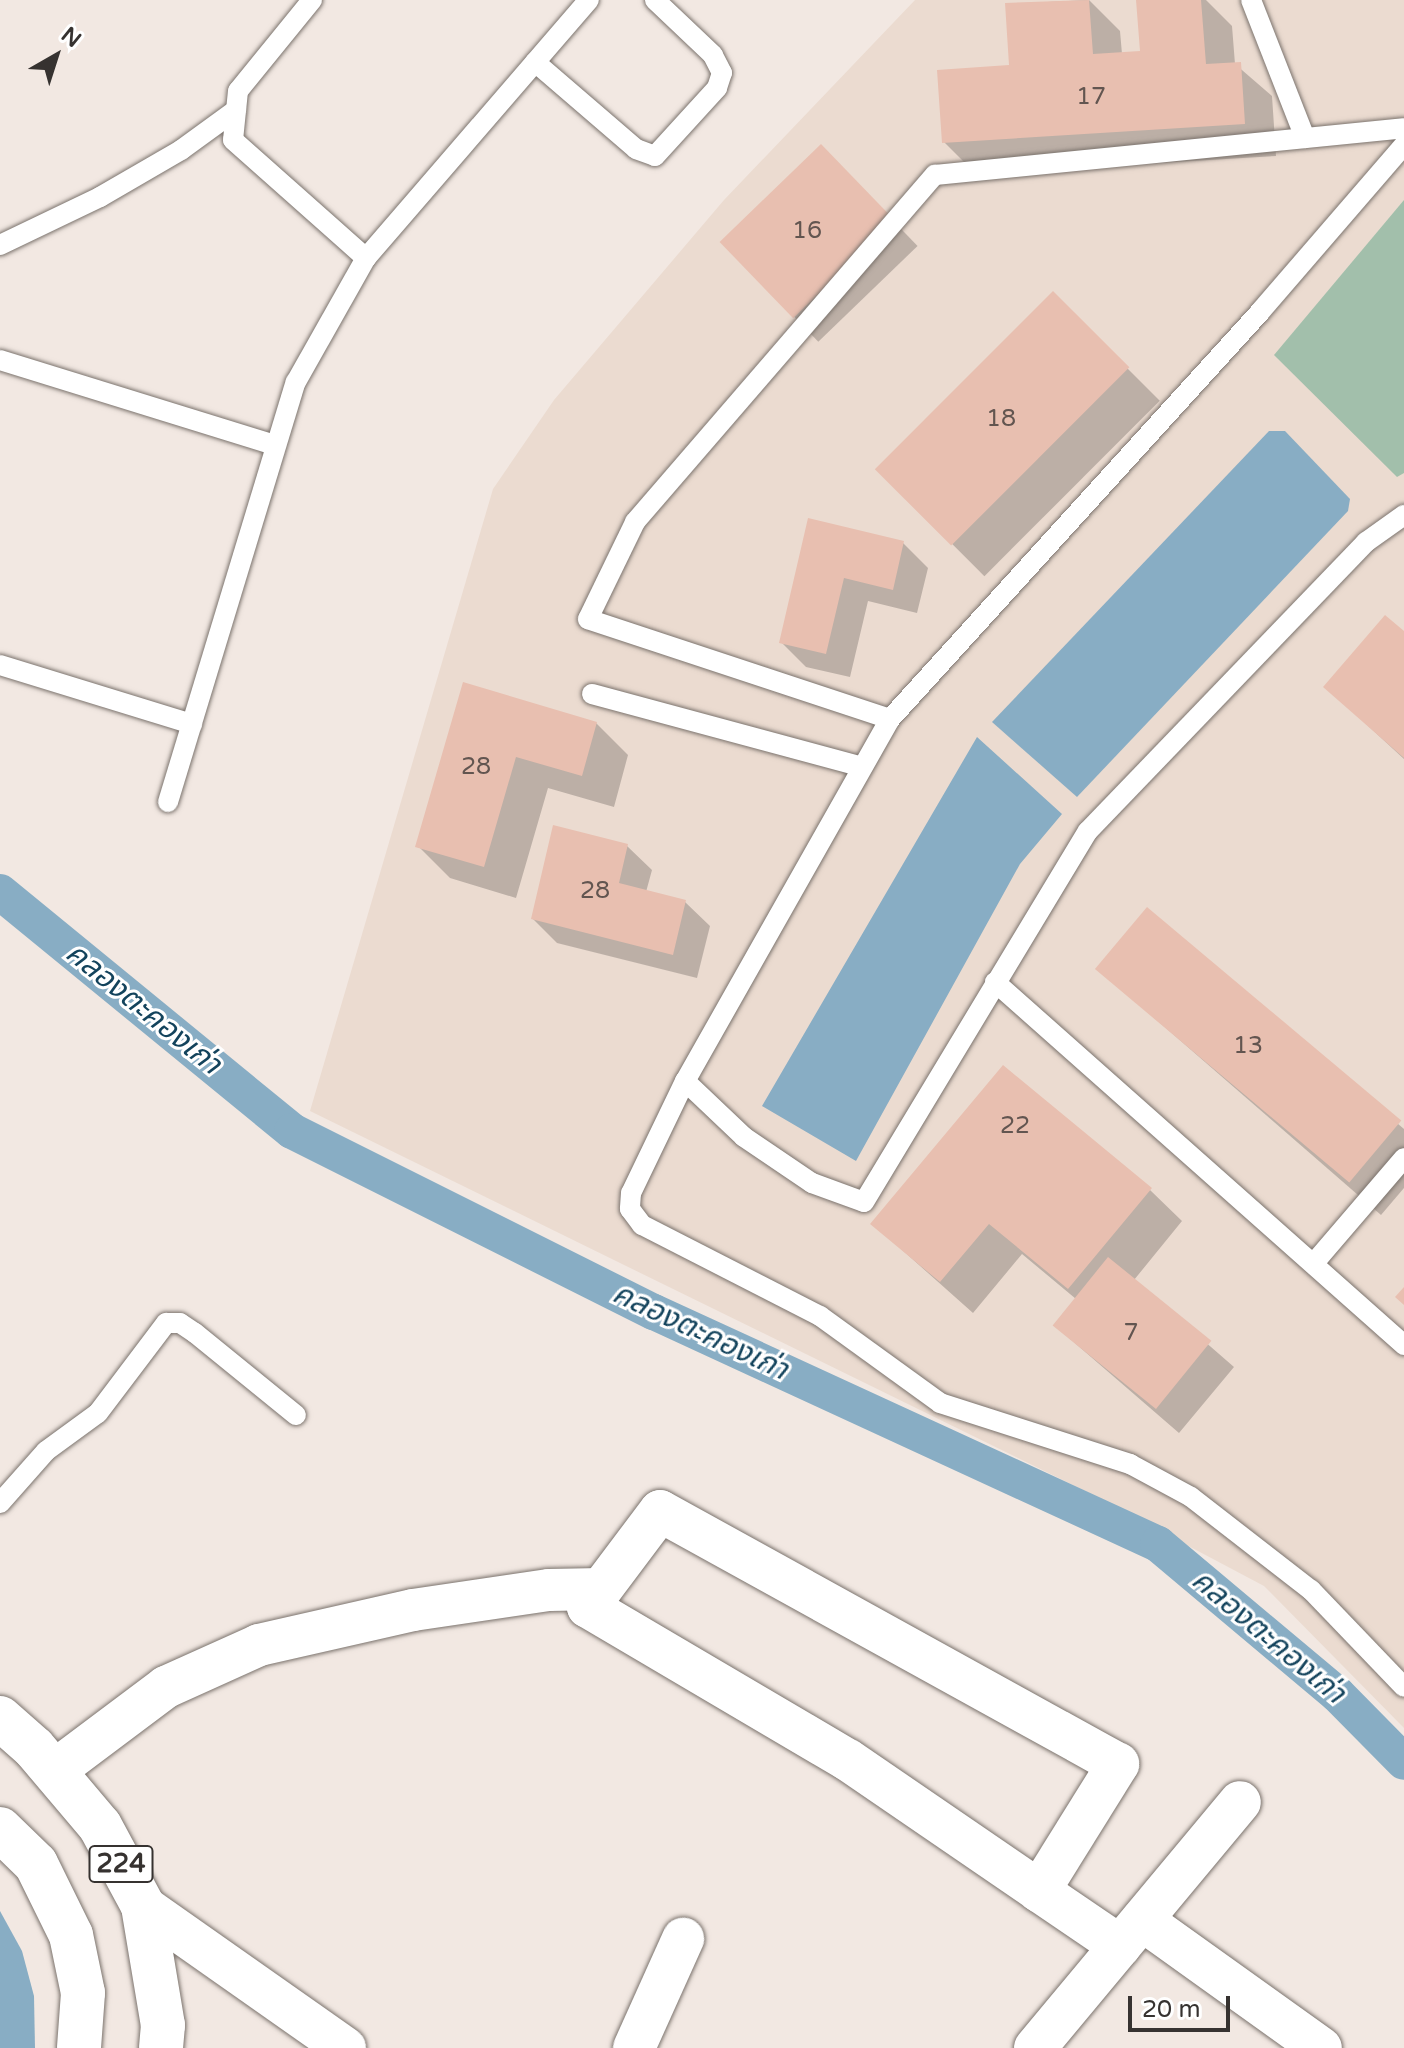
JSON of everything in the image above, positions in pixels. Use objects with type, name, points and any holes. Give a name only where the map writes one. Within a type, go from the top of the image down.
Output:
[{"type":"main road","name":"224","points":[[0,1718],[54,1771],[100,1826],[143,1906],[163,2025],[161,2048]]},
{"type":"main road","points":[[0,1829],[36,1864],[71,1935],[83,1993],[79,2048]]},
{"type":"street","points":[[1039,1891],[1118,1764],[660,1511],[588,1607],[848,1760],[1039,1891],[1131,1933],[1321,2048]]},
{"type":"street","points":[[54,1771],[166,1687],[259,1645],[413,1610],[549,1590],[601,1589]]},
{"type":"street","points":[[1035,2048],[1240,1802]]},
{"type":"street","points":[[143,1906],[345,2048]]},
{"type":"street","points":[[634,2048],[683,1939]]},
{"type":"lane","points":[[312,0],[238,91],[233,140],[366,258]]},
{"type":"lane","points":[[168,802],[296,382],[366,258],[589,0]]},
{"type":"lane","points":[[535,62],[636,149],[655,156],[717,88],[722,73],[713,55],[655,0]]},
{"type":"lane","points":[[1251,0],[1305,138]]},
{"type":"lane","points":[[0,245],[113,189],[236,110]]},
{"type":"lane","points":[[890,719],[588,619],[635,522],[935,175],[1404,128]]},
{"type":"lane","points":[[1404,145],[1260,312],[890,719],[685,1081],[631,1193],[630,1209],[642,1225],[820,1316],[940,1403],[1130,1464],[1191,1497],[1311,1590],[1404,1687]]},
{"type":"lane","points":[[0,360],[275,445]]},
{"type":"lane","points":[[685,1081],[744,1137],[812,1183],[864,1202],[1088,831],[1366,542],[1404,515]]},
{"type":"lane","points":[[0,665],[192,724]]},
{"type":"lane","points":[[592,694],[862,767]]},
{"type":"lane","points":[[995,982],[1404,1345]]},
{"type":"lane","points":[[1314,1263],[1404,1158]]},
{"type":"lane","points":[[0,1503],[46,1451],[98,1413],[161,1326],[171,1322],[210,1343],[296,1415]]},
{"type":"shaded area","points":[[915,0],[1404,0],[1404,1728],[1264,1586],[1079,1488],[310,1111],[493,489],[554,400],[724,200]]},
{"type":"green space","points":[[1404,200],[1404,473],[1397,477],[1274,355]]},
{"type":"water","points":[[1269,431],[1285,431],[1350,499],[1348,511],[1077,797],[992,722]]},
{"type":"water","points":[[977,737],[1062,814],[1020,864],[856,1161],[762,1106]]},
{"type":"water","points":[[0,1911],[22,1951],[34,1996],[35,2048],[0,2048]]},
{"type":"building","points":[[1089,0],[1093,54],[1140,51],[1136,0],[1201,0],[1206,64],[1241,62],[1245,124],[942,143],[937,70],[1009,65],[1005,3]]},
{"type":"building","points":[[821,144],[895,220],[793,318],[720,242]]},
{"type":"building","points":[[1053,291],[1129,367],[951,546],[875,469]]},
{"type":"building","points":[[808,518],[904,541],[893,590],[844,578],[826,654],[779,643]]},
{"type":"building","points":[[1385,615],[1404,631],[1404,758],[1323,687]]},
{"type":"building","points":[[463,682],[597,722],[582,776],[516,757],[484,867],[415,847]]},
{"type":"building","points":[[553,825],[628,844],[619,883],[686,900],[673,955],[531,919]]},
{"type":"building","points":[[1147,907],[1401,1120],[1349,1182],[1095,969]]},
{"type":"building","points":[[1003,1065],[1152,1188],[1068,1289],[989,1224],[940,1282],[870,1224]]},
{"type":"building","points":[[1108,1257],[1211,1341],[1156,1409],[1053,1325]]},
{"type":"building","points":[[1404,1287],[1404,1305],[1395,1297]]},
{"type":"waterway","name":"คลองตะคองเก่า","points":[[0,892],[292,1131],[654,1312],[1158,1544],[1337,1694],[1404,1762]]}]
